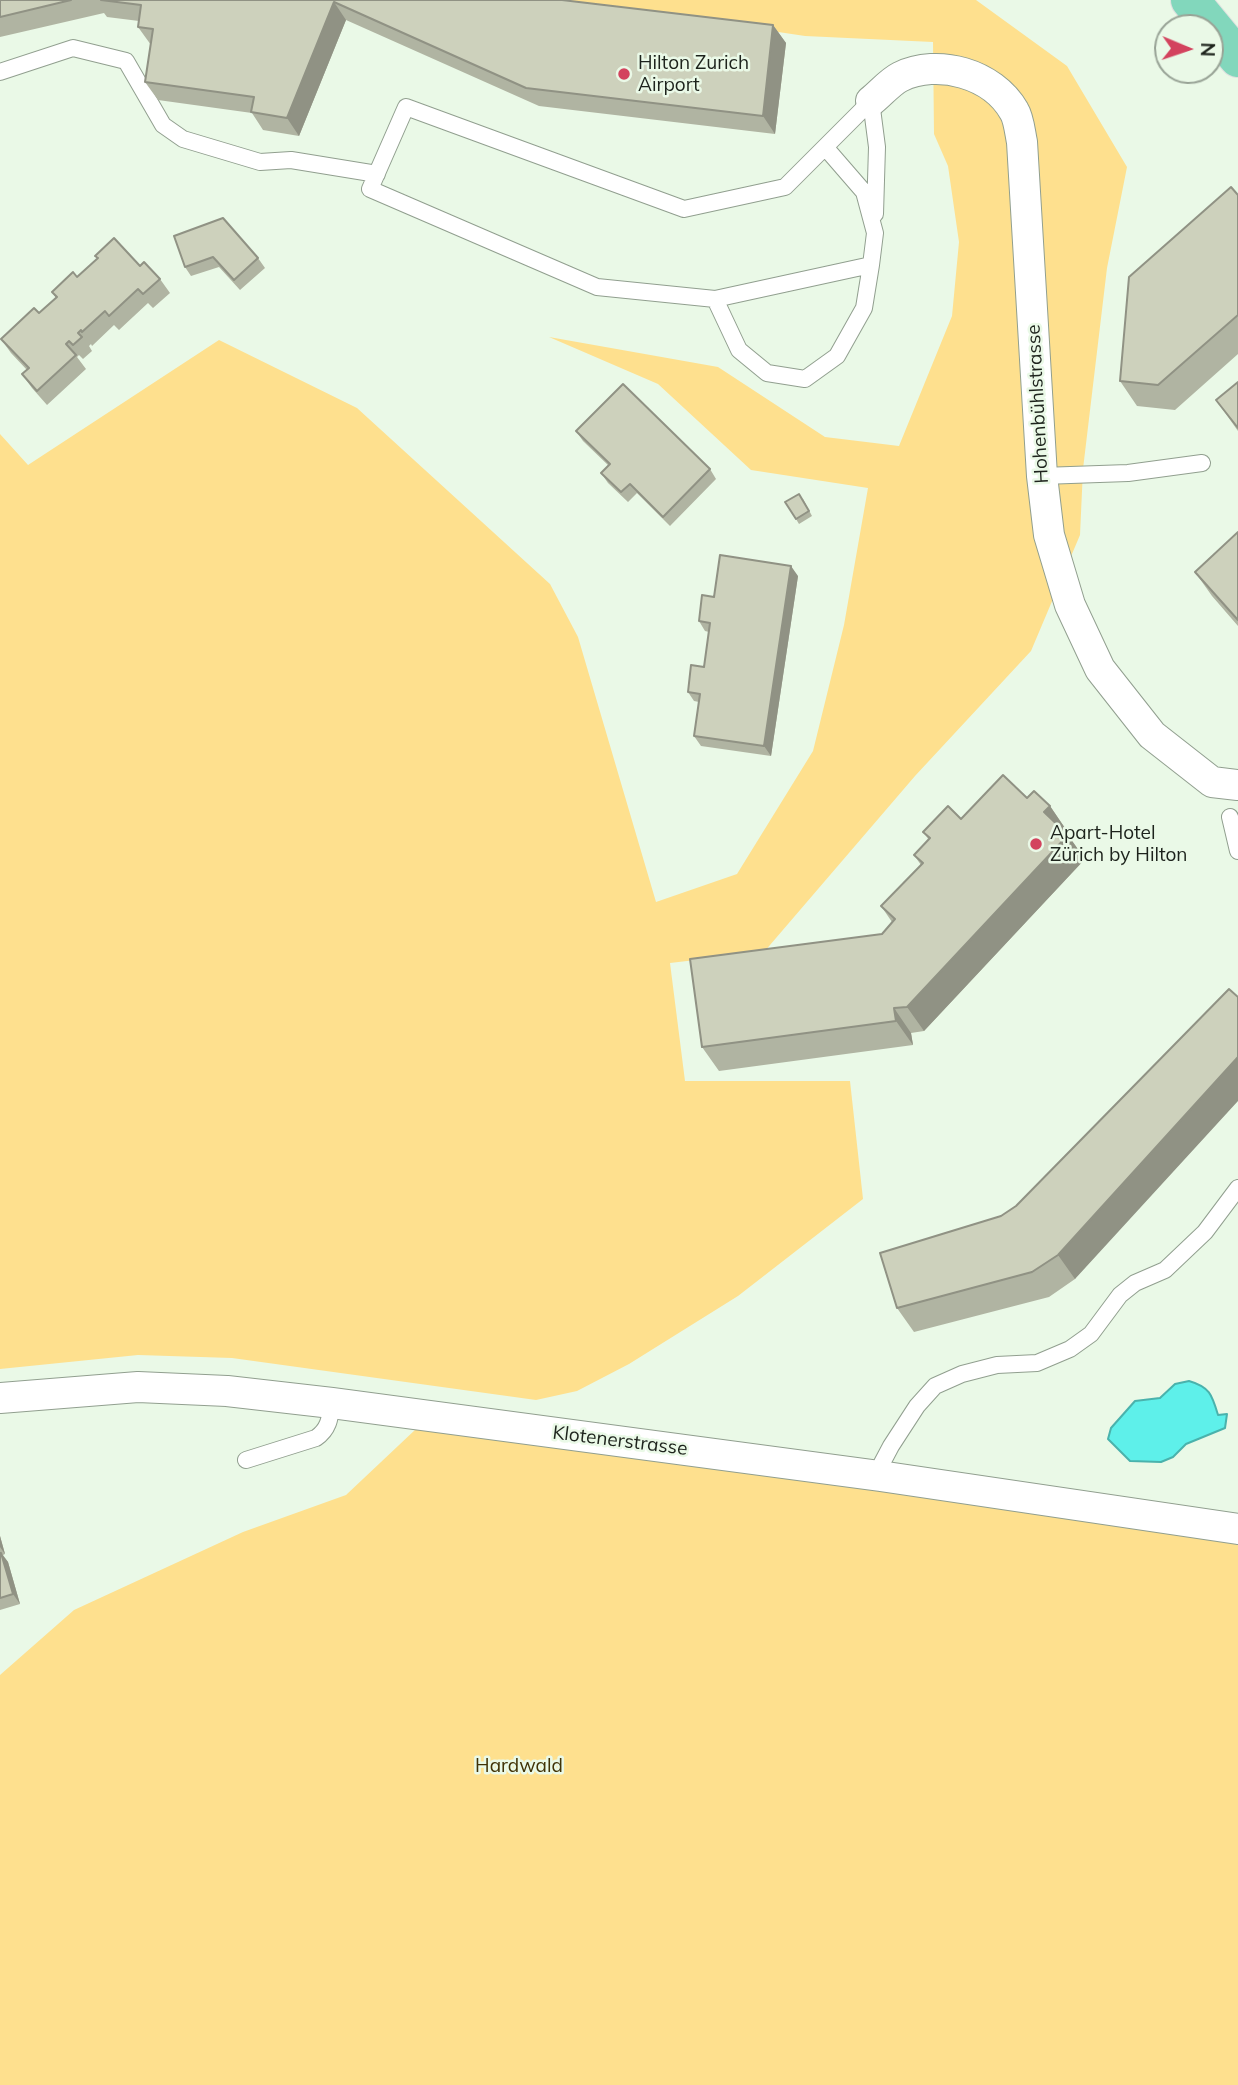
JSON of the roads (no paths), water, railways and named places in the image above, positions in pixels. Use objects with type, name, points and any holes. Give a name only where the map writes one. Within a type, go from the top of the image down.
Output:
[{"type":"main road","points":[[1190,0],[1238,58]]},
{"type":"street","name":"Hohenbühlstrasse","points":[[871,101],[899,77],[950,69],[992,86],[1015,112],[1022,142],[1042,476],[1049,535],[1069,605],[1100,669],[1152,735],[1212,782],[1238,785]]},
{"type":"street","name":"Klotenerstrasse","points":[[0,1398],[138,1387],[227,1391],[880,1476],[1238,1529]]},
{"type":"lane","points":[[0,72],[73,48],[126,61],[163,125],[183,139],[260,162],[290,160],[377,174]]},
{"type":"lane","points":[[715,299],[739,350],[767,373],[805,379],[837,356],[864,308],[871,265],[875,233],[877,147],[871,101]]},
{"type":"lane","points":[[871,101],[785,187],[684,209],[406,107],[370,189],[597,288],[715,299],[871,265]]},
{"type":"lane","points":[[825,147],[864,192],[875,233]]},
{"type":"lane","points":[[1042,476],[1128,473],[1202,463]]},
{"type":"lane","points":[[1230,817],[1238,851]]},
{"type":"lane","points":[[880,1476],[882,1463],[891,1446],[917,1406],[935,1386],[962,1374],[997,1365],[1037,1363],[1070,1349],[1091,1334],[1119,1296],[1135,1283],[1164,1270],[1205,1232],[1238,1188]]},
{"type":"lane","points":[[246,1460],[316,1438],[324,1432],[329,1422],[332,1403]]},
{"type":"water","points":[[1189,1381],[1202,1386],[1209,1393],[1218,1415],[1227,1414],[1225,1428],[1186,1444],[1173,1457],[1161,1462],[1130,1461],[1108,1439],[1111,1428],[1135,1401],[1160,1398],[1175,1384]]},
{"type":"place","name":"Hilton Zurich Airport","points":[[624,74]]},
{"type":"place","name":"Apart-Hotel Zürich by Hilton","points":[[1036,844]]},
{"type":"park label","name":"Hardwald","points":[[519,1766]]}]
